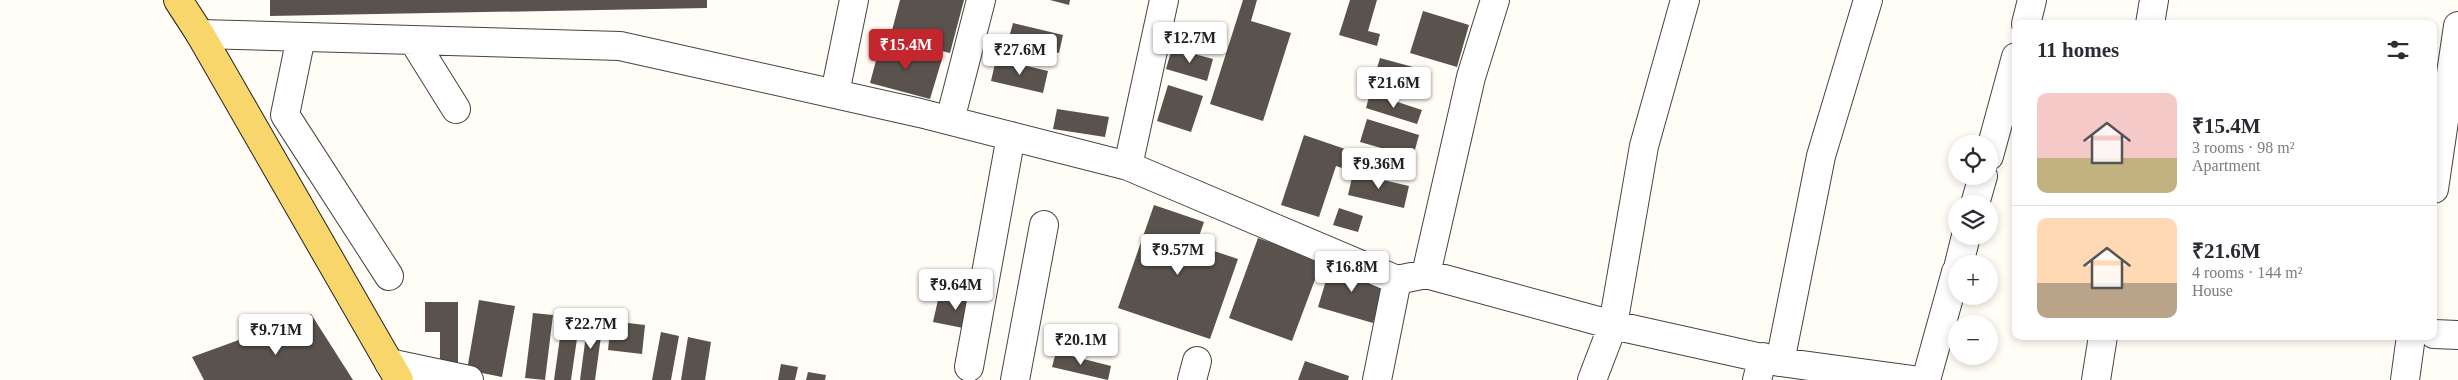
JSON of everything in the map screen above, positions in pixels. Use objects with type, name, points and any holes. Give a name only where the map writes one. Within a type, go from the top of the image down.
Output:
[{"type":"main road","points":[[178,0],[200,34],[394,372]]},
{"type":"street","points":[[835,93],[854,0]]},
{"type":"street","points":[[950,120],[981,0]]},
{"type":"street","points":[[1128,166],[1164,0]]},
{"type":"street","points":[[1592,380],[1613,325],[1644,146],[1685,0]]},
{"type":"street","points":[[1767,366],[1821,156],[1868,0]]},
{"type":"street","points":[[2027,20],[2032,0]]},
{"type":"street","points":[[2151,20],[2154,0]]},
{"type":"street","points":[[1426,274],[1490,1]]},
{"type":"street","points":[[2437,146],[2438,131],[2458,26]]},
{"type":"street","points":[[200,34],[620,46],[950,120],[1128,166],[1396,280],[1426,274],[1767,366],[1913,380]]},
{"type":"street","points":[[301,37],[285,115],[389,276]]},
{"type":"street","points":[[413,40],[456,109]]},
{"type":"street","points":[[1995,135],[2012,72]]},
{"type":"street","points":[[968,367],[1011,136]]},
{"type":"street","points":[[1015,380],[1044,224]]},
{"type":"street","points":[[1377,380],[1396,280]]},
{"type":"street","points":[[1926,380],[1948,301]]},
{"type":"street","points":[[2437,334],[2458,335]]},
{"type":"street","points":[[2096,380],[2102,340]]},
{"type":"street","points":[[2405,380],[2410,340]]},
{"type":"street","points":[[394,372],[469,380]]},
{"type":"building","points":[[270,0],[707,0],[707,8],[270,16]]},
{"type":"building","points":[[900,0],[964,0],[950,53],[890,38]]},
{"type":"building","points":[[1050,0],[1070,0],[1069,5]]},
{"type":"building","points":[[1243,0],[1257,0],[1251,21],[1291,33],[1263,121],[1210,104]]},
{"type":"building","points":[[1350,0],[1377,0],[1368,31],[1380,34],[1377,46],[1339,35]]},
{"type":"building","points":[[1423,11],[1469,25],[1457,67],[1410,53]]},
{"type":"building","points":[[1013,23],[1063,35],[1059,53],[1008,41]]},
{"type":"building","points":[[881,42],[942,59],[930,99],[870,83]]},
{"type":"building","points":[[1172,48],[1213,59],[1207,81],[1166,69]]},
{"type":"building","points":[[1380,58],[1424,70],[1417,98],[1372,85]]},
{"type":"building","points":[[996,59],[1048,71],[1043,93],[991,81]]},
{"type":"building","points":[[1168,85],[1203,96],[1191,132],[1157,121]]},
{"type":"building","points":[[1370,93],[1422,110],[1417,124],[1366,108]]},
{"type":"building","points":[[1057,109],[1109,117],[1105,137],[1053,129]]},
{"type":"building","points":[[1367,119],[1419,135],[1413,157],[1360,142]]},
{"type":"building","points":[[1304,135],[1351,151],[1345,169],[1336,166],[1319,217],[1281,205]]},
{"type":"building","points":[[1353,173],[1409,186],[1404,208],[1348,195]]},
{"type":"building","points":[[1154,205],[1204,222],[1196,245],[1238,259],[1210,339],[1118,308]]},
{"type":"building","points":[[1339,208],[1363,216],[1358,232],[1333,225]]},
{"type":"building","points":[[1258,238],[1322,261],[1292,341],[1229,318]]},
{"type":"building","points":[[1331,264],[1386,280],[1373,323],[1318,307]]},
{"type":"building","points":[[940,291],[980,300],[973,330],[933,322]]},
{"type":"building","points":[[479,300],[515,306],[502,377],[467,370]]},
{"type":"building","points":[[425,302],[458,302],[458,367],[440,367],[440,332],[425,332]]},
{"type":"building","points":[[533,313],[553,315],[545,380],[525,378]]},
{"type":"building","points":[[311,314],[353,380],[204,380],[192,357]]},
{"type":"building","points":[[563,316],[580,318],[571,380],[554,380]]},
{"type":"building","points":[[588,320],[603,322],[595,380],[580,380]]},
{"type":"building","points":[[611,321],[645,325],[642,354],[608,350]]},
{"type":"building","points":[[661,332],[679,336],[671,380],[652,380]]},
{"type":"building","points":[[688,337],[711,342],[705,380],[681,380]]},
{"type":"building","points":[[1056,352],[1111,366],[1108,380],[1052,367]]},
{"type":"building","points":[[1305,361],[1349,376],[1348,380],[1298,380]]},
{"type":"building","points":[[781,364],[798,367],[795,380],[778,380]]},
{"type":"building","points":[[808,372],[826,375],[825,380],[806,380]]}]
